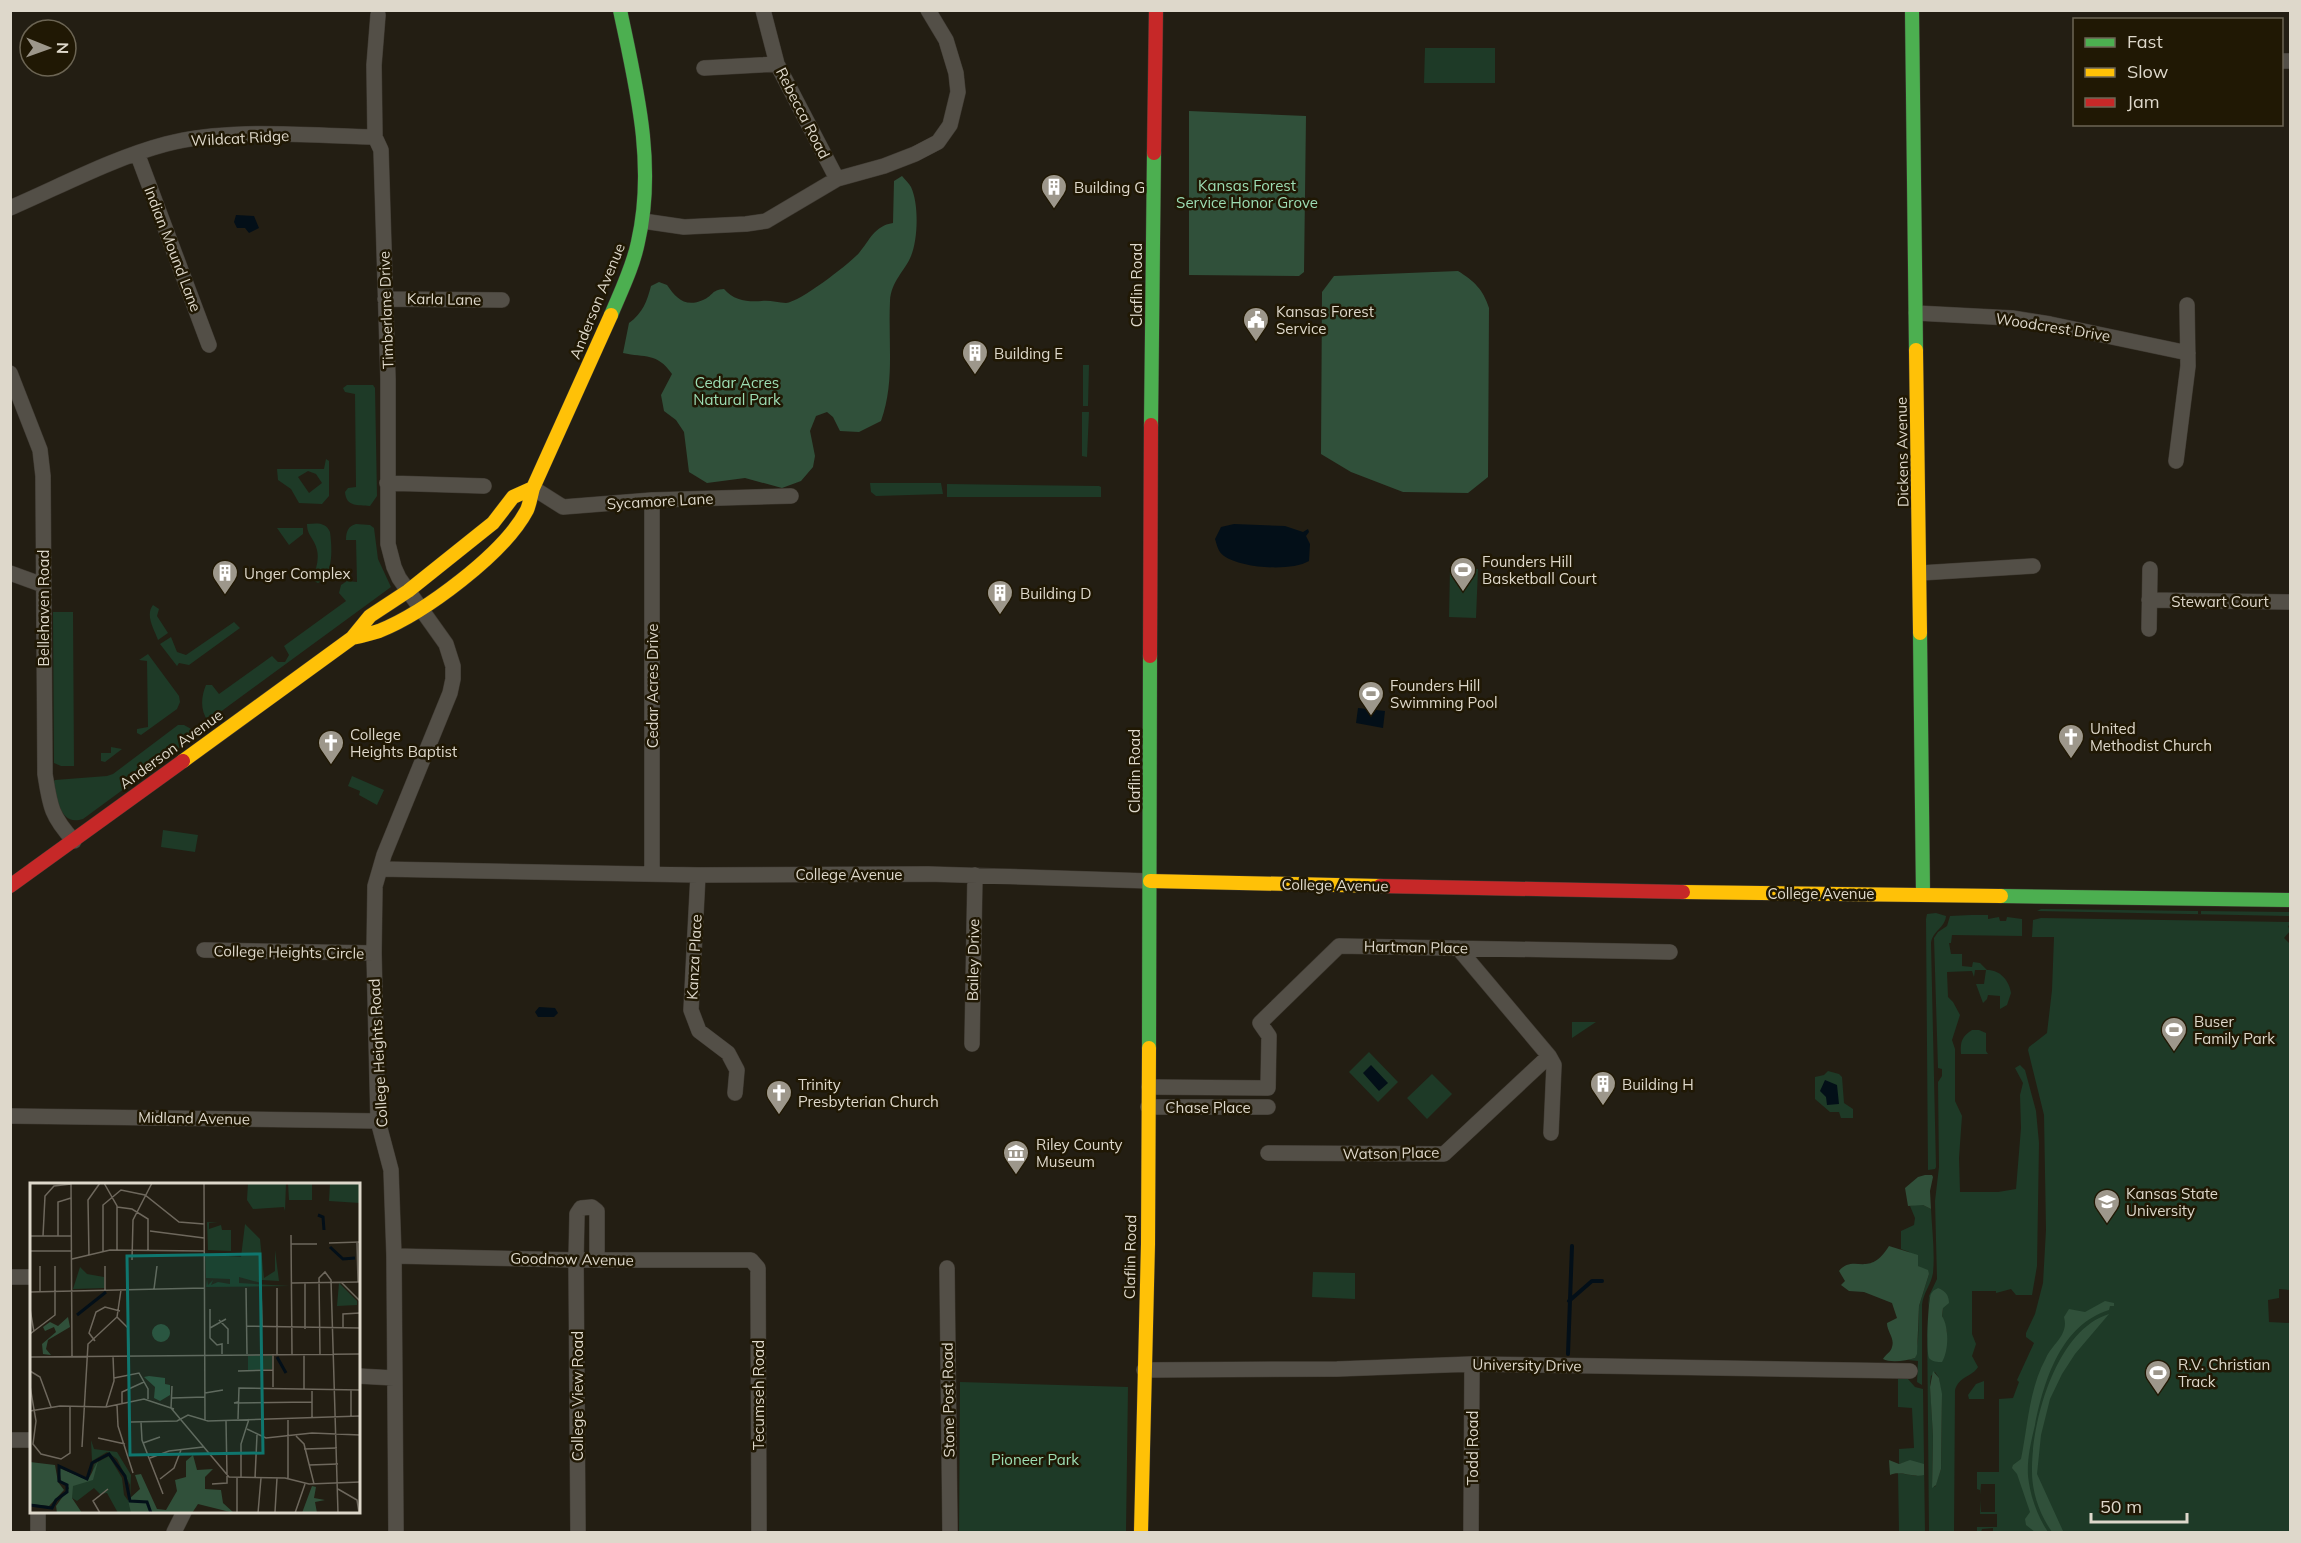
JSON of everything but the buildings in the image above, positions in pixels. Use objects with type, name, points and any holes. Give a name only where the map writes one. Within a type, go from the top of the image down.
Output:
[{"type":"street","name":"Anderson Avenue","points":[[11,885],[352,638],[370,616],[462,577],[507,538],[527,510],[533,488],[628,276],[637,252],[643,221],[647,177],[645,137],[620,10]]},
{"type":"street","name":"Rebecca Road","points":[[763,10],[777,64],[837,179]]},
{"type":"street","points":[[643,221],[684,226],[766,221],[837,179],[885,166],[938,142],[950,125],[958,92],[956,73],[946,40],[928,10]]},
{"type":"street","name":"Claflin Road","points":[[1141,1533],[1149,1087],[1152,304],[1156,10]]},
{"type":"street","name":"Dickens Avenue","points":[[1912,10],[1923,894]]},
{"type":"street","name":"Timberlane Drive","points":[[378,15],[374,65],[375,137],[381,150],[388,544],[394,567],[414,599]]},
{"type":"street","points":[[704,68],[777,64]]},
{"type":"street","name":"Wildcat Ridge","points":[[10,208],[137,153],[196,138],[263,134],[375,137]]},
{"type":"street","name":"Indian Mound Lane","points":[[137,153],[209,345]]},
{"type":"street","name":"Karla Lane","points":[[385,298],[502,300]]},
{"type":"street","points":[[2175,461],[2187,376],[2187,305]]},
{"type":"street","name":"Woodcrest Drive","points":[[1917,313],[2012,318],[2188,353]]},
{"type":"street","name":"Bellehaven Road","points":[[10,373],[40,450],[43,476],[45,774],[50,808],[61,827],[74,841]]},
{"type":"street","points":[[387,483],[484,486]]},
{"type":"street","name":"Anderson Avenue","points":[[352,638],[381,630],[493,523],[513,497],[533,488]]},
{"type":"street","name":"Sycamore Lane","points":[[533,488],[563,507],[652,500],[791,496]]},
{"type":"street","name":"Cedar Acres Drive","points":[[652,500],[652,872]]},
{"type":"street","points":[[1920,573],[2033,566]]},
{"type":"street","name":"Stewart Court","points":[[2149,629],[2150,569]]},
{"type":"street","points":[[10,573],[43,585]]},
{"type":"street","name":"College Heights Road","points":[[396,1533],[394,1256],[391,1170],[378,1120],[374,953],[375,886],[453,679],[451,655],[446,644],[414,599]]},
{"type":"street","name":"Stewart Court","points":[[2149,600],[2290,602]]},
{"type":"street","name":"College Avenue","points":[[380,869],[652,872],[698,875],[975,875],[1668,892],[2290,900]]},
{"type":"street","name":"Kanza Place","points":[[698,875],[691,1010],[699,1031],[728,1053],[737,1070],[735,1093]]},
{"type":"street","name":"Bailey Drive","points":[[972,1044],[975,875]]},
{"type":"street","name":"Hartman Place","points":[[1268,1088],[1269,1036],[1260,1023],[1339,946],[1670,951]]},
{"type":"street","points":[[1458,948],[1550,1056],[1555,1068],[1551,1133]]},
{"type":"street","name":"College Heights Circle","points":[[204,950],[374,953]]},
{"type":"street","name":"Watson Place","points":[[1268,1153],[1444,1154],[1550,1056]]},
{"type":"street","name":"Chase Place","points":[[1149,1087],[1268,1088]]},
{"type":"street","name":"Chase Place","points":[[1148,1107],[1268,1107]]},
{"type":"street","name":"Midland Avenue","points":[[10,1116],[378,1120]]},
{"type":"street","name":"College View Road","points":[[578,1533],[576,1260],[578,1210],[588,1206],[595,1209],[599,1215],[597,1260]]},
{"type":"street","name":"Goodnow Avenue","points":[[394,1256],[576,1260],[751,1260]]},
{"type":"street","name":"Tecumseh Road","points":[[751,1260],[758,1268],[759,1533]]},
{"type":"street","name":"Stone Post Road","points":[[947,1268],[950,1533]]},
{"type":"street","points":[[10,1277],[30,1277]]},
{"type":"street","name":"University Drive","points":[[1144,1370],[1337,1369],[1472,1364],[1910,1371]]},
{"type":"street","name":"Todd Road","points":[[1472,1364],[1472,1533]]},
{"type":"street","points":[[360,1376],[394,1378]]},
{"type":"street","points":[[10,1440],[30,1440]]},
{"type":"street","points":[[38,1513],[38,1533]]},
{"type":"street","points":[[174,1533],[184,1513]]},
{"type":"green space","points":[[1425,48],[1495,48],[1495,83],[1424,83]]},
{"type":"green space","name":"Kansas Forest Service Honor Grove","points":[[1189,111],[1306,116],[1304,272],[1299,276],[1189,275]]},
{"type":"green space","name":"Cedar Acres Natural Park","points":[[902,176],[914,194],[916,231],[911,256],[891,294],[888,392],[881,421],[859,432],[840,431],[833,417],[827,412],[816,416],[810,431],[815,456],[813,467],[801,481],[782,488],[745,478],[707,483],[689,472],[684,432],[676,420],[664,411],[661,395],[672,374],[656,359],[623,353],[629,323],[644,306],[651,286],[659,282],[667,285],[678,298],[691,303],[703,300],[724,289],[732,296],[746,301],[786,303],[793,301],[813,290],[845,265],[859,253],[877,230],[893,223],[894,181]]},
{"type":"green space","points":[[1458,271],[1477,286],[1489,308],[1488,477],[1468,493],[1403,492],[1351,472],[1321,454],[1322,292],[1334,276]]},
{"type":"green space","points":[[1083,365],[1089,365],[1088,406],[1083,406]]},
{"type":"green space","points":[[347,385],[373,385],[375,388],[377,496],[370,506],[350,503],[345,492],[348,488],[356,487],[355,394],[345,392],[343,388]]},
{"type":"green space","points":[[1082,412],[1089,412],[1087,457],[1082,456]]},
{"type":"green space","points":[[326,459],[329,461],[329,496],[322,504],[299,503],[291,489],[278,480],[277,469],[324,469]],"holes":[[[308,471],[316,474],[322,483],[309,493],[298,477]]]},
{"type":"green space","points":[[870,483],[941,483],[943,494],[876,496],[871,492]]},
{"type":"green space","points":[[947,484],[1099,486],[1101,497],[947,497]]},
{"type":"green space","points":[[307,524],[324,525],[330,532],[329,568],[327,574],[318,583],[312,580],[318,556]]},
{"type":"green space","points":[[370,525],[374,528],[378,559],[391,587],[208,721],[202,703],[206,685],[212,685],[219,694],[272,656],[278,662],[285,662],[289,655],[284,646],[346,601],[339,593],[341,585],[347,581],[357,582],[356,540],[346,540],[346,534],[351,526]]},
{"type":"green space","points":[[277,528],[303,528],[303,534],[289,545]]},
{"type":"green space","name":"Founders Hill Basketball Court","points":[[1450,568],[1478,569],[1476,618],[1449,617]]},
{"type":"green space","points":[[153,605],[159,609],[157,616],[168,633],[158,640],[150,618]]},
{"type":"green space","points":[[53,612],[73,612],[74,766],[61,766],[54,763]]},
{"type":"green space","points":[[234,622],[240,628],[189,665],[179,663],[177,666],[160,644],[171,637],[177,652],[186,655]]},
{"type":"green space","points":[[148,654],[179,696],[180,702],[177,709],[141,735],[137,733],[137,729],[148,727],[147,661],[139,660]]},
{"type":"green space","points":[[178,725],[184,725],[193,730],[192,739],[83,819],[69,819],[64,815],[56,796],[53,782],[55,780],[113,774]]},
{"type":"green space","points":[[111,747],[122,749],[105,762],[101,761],[101,753],[111,753]]},
{"type":"green space","points":[[352,776],[384,790],[377,805],[359,795],[360,791],[348,786]]},
{"type":"green space","points":[[163,830],[198,835],[195,852],[161,847]]},
{"type":"green space","points":[[2041,909],[2198,911],[2198,914],[2201,914],[2201,911],[2290,912],[2290,916],[2037,911]]},
{"type":"green space","points":[[1936,913],[1946,916],[1931,943],[1936,1167],[1928,1170],[1926,919],[1927,914]]},
{"type":"green space","points":[[1988,915],[1988,919],[1999,917],[2000,921],[2006,921],[2007,917],[2022,919],[2022,936],[1952,935],[1951,943],[1949,943],[1951,954],[1962,954],[1962,966],[1972,967],[1973,962],[1980,963],[1987,970],[1992,970],[2003,977],[2011,993],[2007,1005],[2000,1009],[2000,996],[1988,995],[1983,1003],[1976,984],[1984,984],[1986,970],[1975,970],[1974,977],[1972,971],[1947,972],[1948,997],[1960,1015],[1952,1040],[1955,1049],[1955,1101],[1962,1116],[1959,1158],[1960,1192],[1998,1192],[2016,1189],[2021,1128],[2020,1095],[2023,1083],[2015,1068],[2020,1065],[2025,1070],[2036,1111],[2039,1143],[2037,1266],[2032,1295],[2016,1295],[2011,1289],[1996,1293],[1996,1291],[1972,1291],[1972,1334],[1976,1344],[1972,1356],[1978,1367],[1959,1382],[1955,1390],[1954,1532],[1929,1532],[1927,1314],[1928,1343],[1945,1349],[1947,1332],[1942,1316],[1943,1308],[1930,1296],[1928,1309],[1929,1296],[1937,1279],[1935,1201],[1939,1167],[1938,1082],[1942,1076],[1942,1069],[1938,1068],[1934,938],[1947,926],[1950,916]],"holes":[[[1935,1372],[1939,1378],[1942,1400],[1941,1469],[1935,1487],[1932,1484],[1933,1436],[1930,1384],[1931,1376]]]},
{"type":"green space","name":"Kansas State University","points":[[2041,918],[2290,922],[2288,926],[2290,931],[2284,938],[2290,944],[2290,1290],[2279,1289],[2279,1298],[2268,1300],[2269,1322],[2290,1323],[2290,1532],[1993,1532],[1993,1528],[1977,1532],[1977,1527],[1997,1527],[1997,1514],[1980,1514],[1981,1500],[1981,1512],[1995,1512],[1995,1484],[1981,1484],[1980,1495],[1980,1490],[1977,1489],[1977,1472],[1999,1472],[1999,1399],[2013,1398],[2019,1382],[2017,1380],[2034,1343],[2026,1337],[2026,1333],[2035,1314],[2043,1283],[2046,1230],[2044,1115],[2028,1050],[2047,1033],[2052,990],[2054,937],[2032,937],[2033,920]]},
{"type":"green space","points":[[1572,1022],[1596,1022],[1572,1038]]},
{"type":"green space","points":[[1972,1030],[1986,1033],[1988,1054],[1961,1054],[1962,1040]]},
{"type":"green space","points":[[1369,1052],[1398,1082],[1378,1102],[1349,1072]]},
{"type":"green space","points":[[1828,1071],[1842,1077],[1844,1103],[1853,1109],[1853,1118],[1841,1118],[1839,1112],[1830,1112],[1815,1099],[1815,1077],[1824,1075]]},
{"type":"green space","points":[[1432,1074],[1452,1094],[1427,1119],[1407,1098]]},
{"type":"green space","points":[[1925,1175],[1933,1177],[1930,1191],[1931,1209],[1923,1205],[1908,1206],[1905,1188],[1918,1177]]},
{"type":"green space","points":[[1923,1205],[1931,1209],[1934,1249],[1933,1273],[1922,1305],[1922,1385],[1917,1382],[1918,1361],[1908,1360],[1915,1358],[1919,1306],[1929,1274],[1918,1266],[1918,1260],[1909,1252],[1901,1249],[1901,1231],[1914,1225],[1915,1218],[1910,1206]]},
{"type":"green space","points":[[1889,1246],[1918,1255],[1918,1266],[1928,1270],[1929,1274],[1919,1306],[1917,1354],[1915,1358],[1903,1361],[1883,1359],[1893,1344],[1887,1323],[1897,1318],[1892,1303],[1864,1292],[1849,1291],[1841,1285],[1845,1281],[1839,1271],[1850,1264],[1868,1264],[1875,1261]]},
{"type":"green space","points":[[1313,1272],[1355,1273],[1355,1299],[1312,1297]]},
{"type":"green space","points":[[1938,1288],[1946,1294],[1949,1303],[1943,1308],[1942,1316],[1947,1339],[1942,1362],[1929,1358],[1928,1346],[1930,1298]]},
{"type":"green space","points":[[2105,1301],[2114,1303],[2114,1306],[2092,1317],[2067,1341],[2057,1356],[2044,1390],[2031,1444],[2028,1476],[2035,1505],[2048,1532],[2035,1532],[2026,1525],[2025,1519],[2030,1512],[2017,1474],[2012,1468],[2021,1459],[2036,1382],[2046,1358],[2062,1334],[2064,1317],[2069,1309],[2085,1312]]},
{"type":"green space","points":[[2109,1314],[2075,1354],[2050,1399],[2041,1435],[2037,1474],[2063,1531],[2052,1532],[2038,1504],[2032,1480],[2036,1428],[2042,1404],[2050,1380],[2074,1338],[2090,1323]]},
{"type":"green space","points":[[1933,1371],[1939,1378],[1942,1394],[1941,1469],[1936,1485],[1932,1488],[1933,1436],[1930,1387]]},
{"type":"green space","points":[[1898,1379],[1908,1379],[1915,1387],[1923,1389],[1925,1532],[1899,1532],[1898,1473],[1917,1476],[1906,1462],[1899,1464],[1899,1449],[1914,1448],[1912,1408],[1898,1407]]},
{"type":"green space","points":[[1984,1381],[1984,1399],[1969,1399],[1968,1395],[1976,1384]]},
{"type":"green space","name":"Pioneer Park","points":[[960,1382],[1128,1387],[1126,1532],[959,1532]]},
{"type":"green space","points":[[1889,1460],[1899,1464],[1910,1460],[1924,1464],[1924,1475],[1898,1473],[1890,1475]]},
{"type":"shaded area","points":[[236,215],[254,216],[259,228],[249,233],[245,228],[237,228],[234,222]]},
{"type":"shaded area","points":[[1234,524],[1285,526],[1303,532],[1308,529],[1306,536],[1310,544],[1309,561],[1290,567],[1266,567],[1232,560],[1220,552],[1215,539],[1221,527]]},
{"type":"shaded area","name":"Founders Hill Swimming Pool","points":[[1358,708],[1385,711],[1383,728],[1356,723]]},
{"type":"shaded area","points":[[539,1007],[555,1008],[558,1013],[554,1017],[538,1017],[535,1012]]},
{"type":"shaded area","points":[[1371,1065],[1388,1083],[1379,1091],[1363,1073]]},
{"type":"shaded area","points":[[1825,1080],[1837,1085],[1839,1104],[1827,1105],[1826,1097],[1820,1091]]},
{"type":"waterway","points":[[1568,1354],[1572,1246]]},
{"type":"waterway","points":[[1569,1301],[1592,1281],[1602,1281]]},
{"type":"traffic: fast","points":[[611,315],[636,251],[643,213],[645,184],[642,125],[620,10]]},
{"type":"traffic: fast","points":[[1912,10],[1916,350]]},
{"type":"traffic: fast","points":[[1151,425],[1154,153]]},
{"type":"traffic: fast","points":[[1920,633],[1923,894]]},
{"type":"traffic: fast","points":[[1149,1048],[1150,656]]},
{"type":"traffic: fast","points":[[2001,896],[2290,900]]},
{"type":"traffic: slow","points":[[352,638],[379,631],[418,611],[482,563],[516,527],[527,510],[533,488],[611,315]]},
{"type":"traffic: slow","points":[[1916,350],[1920,633]]},
{"type":"traffic: slow","points":[[183,761],[352,638],[370,616],[408,591],[493,523],[513,497],[533,488]]},
{"type":"traffic: slow","points":[[1150,881],[1380,886]]},
{"type":"traffic: slow","points":[[1683,892],[2001,896]]},
{"type":"traffic: slow","points":[[1141,1532],[1148,1244],[1149,1048]]},
{"type":"traffic: jam","points":[[1154,153],[1156,10]]},
{"type":"traffic: jam","points":[[1150,656],[1151,425]]},
{"type":"traffic: jam","points":[[10,886],[183,761]]},
{"type":"traffic: jam","points":[[1380,886],[1683,892]]},
{"type":"place","name":"Building G","points":[[1054,210]]},
{"type":"place","name":"Kansas Forest Service","points":[[1256,343]]},
{"type":"place","name":"Building E","points":[[975,376]]},
{"type":"place","name":"Founders Hill Basketball Court","points":[[1463,593]]},
{"type":"place","name":"Unger Complex","points":[[225,596]]},
{"type":"place","name":"Building D","points":[[1000,616]]},
{"type":"place","name":"Founders Hill Swimming Pool","points":[[1371,717]]},
{"type":"place","name":"United Methodist Church","points":[[2071,760]]},
{"type":"place","name":"College Heights Baptist","points":[[331,766]]},
{"type":"place","name":"Buser Family Park","points":[[2174,1053]]},
{"type":"place","name":"Building H","points":[[1603,1107]]},
{"type":"place","name":"Trinity Presbyterian Church","points":[[779,1116]]},
{"type":"place","name":"Riley County Museum","points":[[1016,1176]]},
{"type":"place","name":"Kansas State University","points":[[2107,1225]]},
{"type":"place","name":"R.V. Christian Track","points":[[2158,1396]]}]
